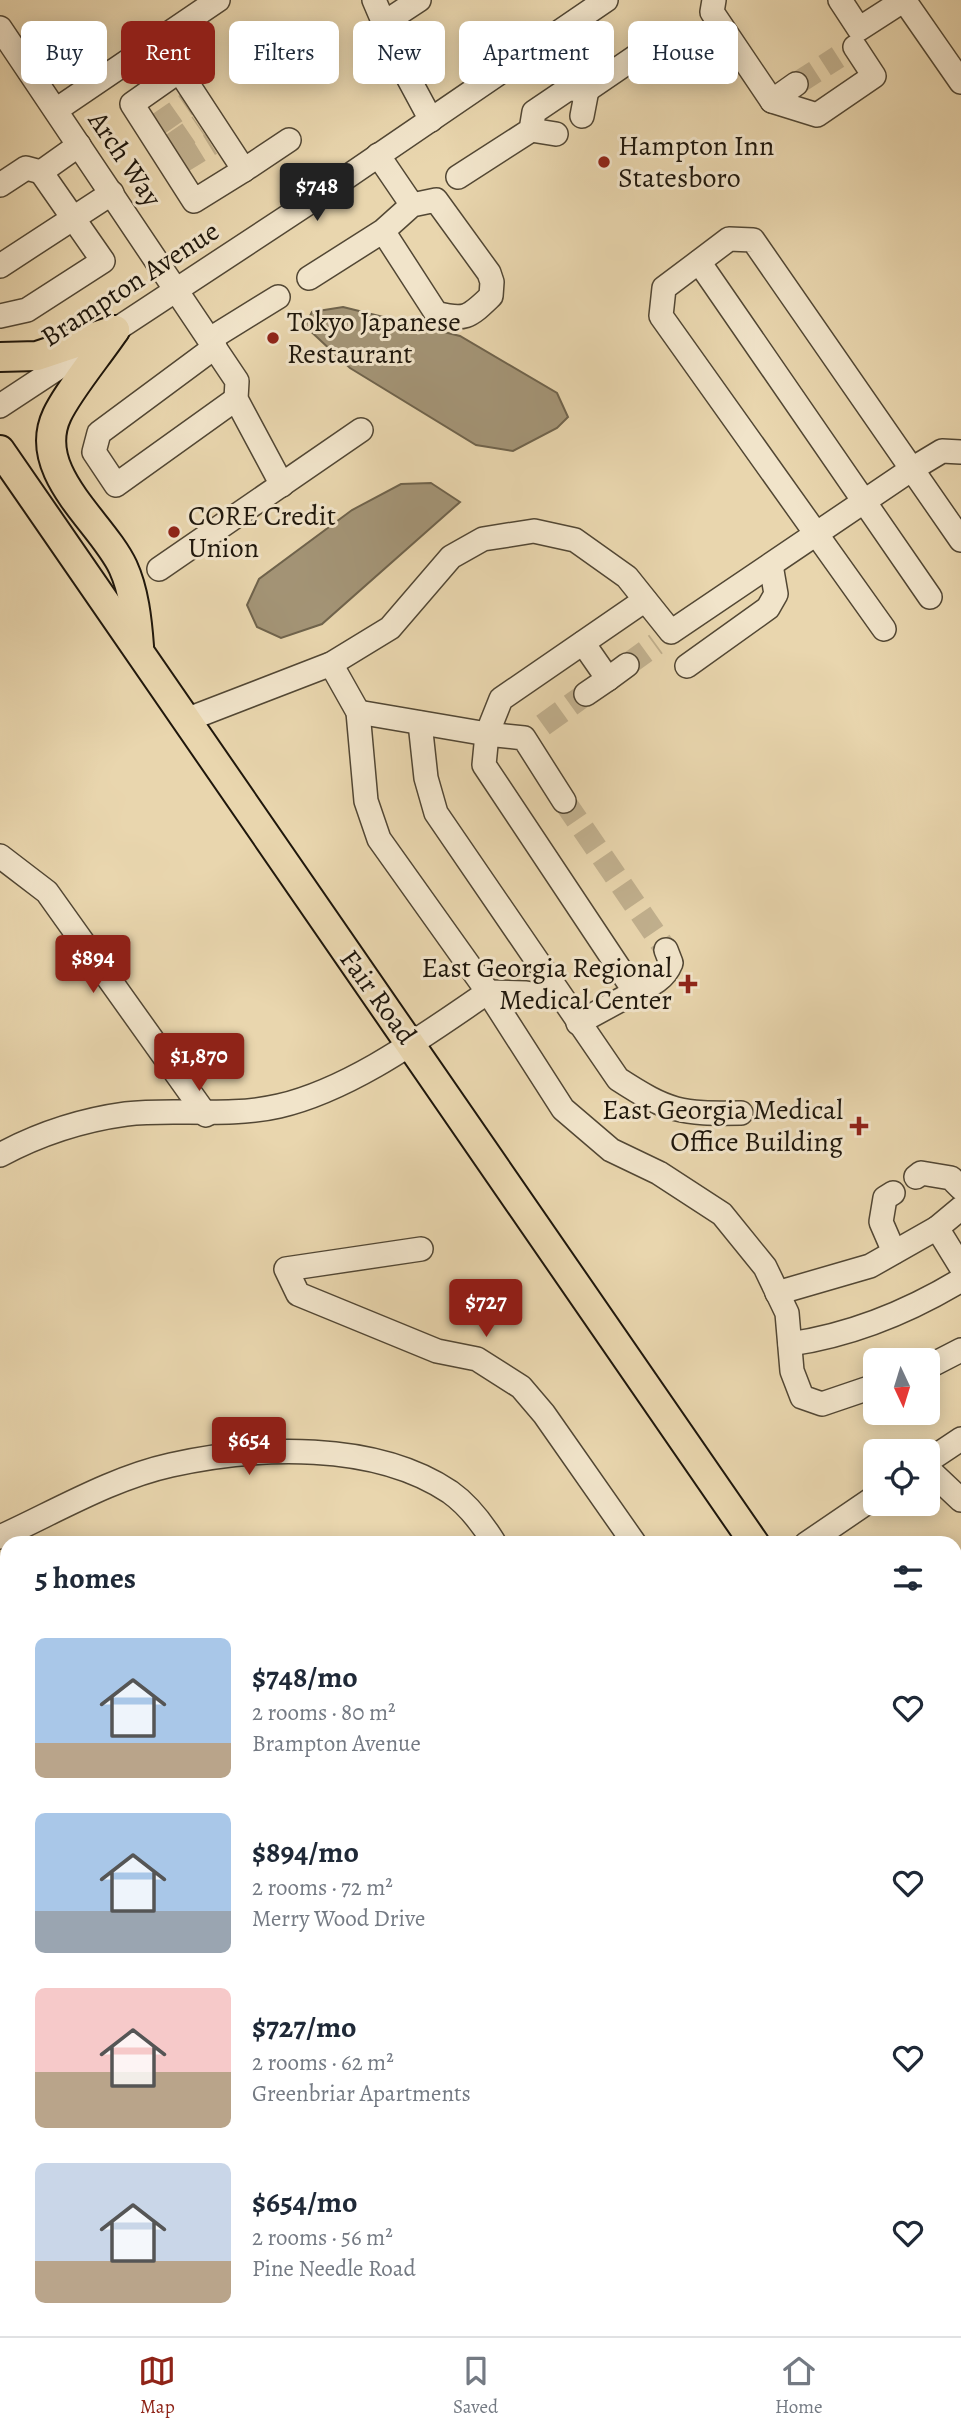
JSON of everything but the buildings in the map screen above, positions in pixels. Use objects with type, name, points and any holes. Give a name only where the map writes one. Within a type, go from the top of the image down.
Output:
[{"type":"main road","points":[[0,357],[37,356],[115,330]]},
{"type":"main road","points":[[115,330],[56,416],[53,455],[63,481],[123,567],[136,611],[139,649]]},
{"type":"main road","name":"Fair Road","points":[[0,450],[139,649],[323,922],[412,1043],[485,1155],[749,1536]]},
{"type":"street","points":[[187,21],[218,0]]},
{"type":"street","points":[[374,0],[383,21]]},
{"type":"street","points":[[387,21],[419,0]]},
{"type":"street","name":"Brampton Avenue","points":[[0,406],[607,0]]},
{"type":"street","points":[[713,0],[712,12],[772,101],[817,115],[874,76],[851,44],[840,0]]},
{"type":"street","points":[[851,44],[904,0],[961,82]]},
{"type":"street","name":"Arch Way","points":[[0,28],[237,381],[236,399],[282,485]]},
{"type":"street","points":[[531,130],[534,111],[568,89],[587,90],[628,62]]},
{"type":"street","points":[[56,110],[121,66]]},
{"type":"street","points":[[160,84],[132,104],[153,128],[194,201],[289,140]]},
{"type":"street","points":[[185,84],[211,132],[244,170]]},
{"type":"street","points":[[412,84],[431,120]]},
{"type":"street","points":[[772,101],[796,84]]},
{"type":"street","points":[[582,116],[587,90]]},
{"type":"street","points":[[458,177],[531,130],[556,134]]},
{"type":"street","points":[[41,172],[79,145]]},
{"type":"street","points":[[379,155],[412,205]]},
{"type":"street","points":[[0,184],[26,168],[41,172],[103,261],[27,310],[0,316]]},
{"type":"street","points":[[0,266],[112,193]]},
{"type":"street","points":[[309,278],[383,231],[412,205],[436,200],[488,273],[492,282],[491,296],[470,316],[456,318],[436,313],[383,231]]},
{"type":"street","points":[[884,629],[661,316],[664,288],[729,239],[753,240],[961,540]]},
{"type":"street","points":[[699,262],[930,597]]},
{"type":"street","points":[[236,399],[117,485],[94,452],[99,433],[212,343],[278,297]]},
{"type":"street","points":[[159,569],[361,430]]},
{"type":"street","points":[[187,720],[331,664],[390,628],[451,557],[483,540],[534,531],[575,540],[627,577],[645,600],[664,638],[912,469],[942,452],[961,452]]},
{"type":"street","points":[[687,666],[768,608],[776,594],[771,565]]},
{"type":"street","points":[[635,992],[484,765],[487,733],[502,699],[645,600]]},
{"type":"street","points":[[583,643],[608,679]]},
{"type":"street","points":[[331,664],[358,712],[366,801],[379,839],[488,992],[563,1109],[611,1150],[660,1173],[722,1214],[765,1267],[787,1313],[792,1371],[802,1397],[821,1404],[863,1390]]},
{"type":"street","points":[[586,694],[627,665]]},
{"type":"street","points":[[358,712],[487,733],[534,732],[564,801]]},
{"type":"street","points":[[420,723],[426,778],[436,813],[618,1079],[658,1105],[692,1114],[741,1113]]},
{"type":"street","points":[[0,856],[47,892],[206,1115]]},
{"type":"street","points":[[578,1023],[654,984],[671,964],[666,950]]},
{"type":"street","points":[[0,1154],[66,1127],[127,1114],[206,1115],[279,1106],[331,1087],[412,1043],[488,992],[526,993],[561,999]]},
{"type":"street","points":[[916,1177],[921,1173],[951,1178],[961,1188]]},
{"type":"street","points":[[892,1193],[885,1198],[881,1222],[894,1252]]},
{"type":"street","points":[[777,1293],[870,1266],[937,1228],[961,1208]]},
{"type":"street","points":[[937,1228],[961,1267]]},
{"type":"street","points":[[421,1249],[286,1269],[298,1294],[437,1351],[477,1359],[521,1387],[544,1413],[629,1536]]},
{"type":"street","points":[[790,1344],[828,1338],[920,1305],[961,1280]]},
{"type":"street","points":[[940,1361],[961,1350]]},
{"type":"street","points":[[940,1453],[961,1438]]},
{"type":"street","points":[[2,1536],[116,1484],[170,1465],[306,1452],[364,1457],[418,1474],[452,1493],[490,1536]]},
{"type":"street","points":[[940,1480],[961,1500]]},
{"type":"street","points":[[818,1536],[863,1505]]},
{"type":"shaded area","points":[[343,307],[460,336],[557,393],[568,417],[557,428],[513,451],[476,445],[350,368],[305,326],[312,312]]},
{"type":"shaded area","points":[[431,483],[460,502],[322,624],[281,638],[257,627],[247,605],[259,579],[352,510],[401,484]]},
{"type":"tunnel","points":[[796,84],[838,57]]},
{"type":"tunnel","points":[[157,125],[187,104]]},
{"type":"tunnel","points":[[170,146],[199,126]]},
{"type":"tunnel","points":[[180,163],[211,144]]},
{"type":"tunnel","points":[[627,665],[656,644]]},
{"type":"tunnel","points":[[543,725],[586,694]]},
{"type":"tunnel","points":[[564,801],[666,950]]},
{"type":"place","name":"Hampton Inn Statesboro","points":[[604,162]]},
{"type":"place","name":"Tokyo Japanese Restaurant","points":[[273,338]]},
{"type":"place","name":"CORE Credit Union","points":[[174,532]]},
{"type":"place","name":"East Georgia Regional Medical Center","points":[[688,984]]},
{"type":"place","name":"East Georgia Medical Office Building","points":[[859,1126]]}]
